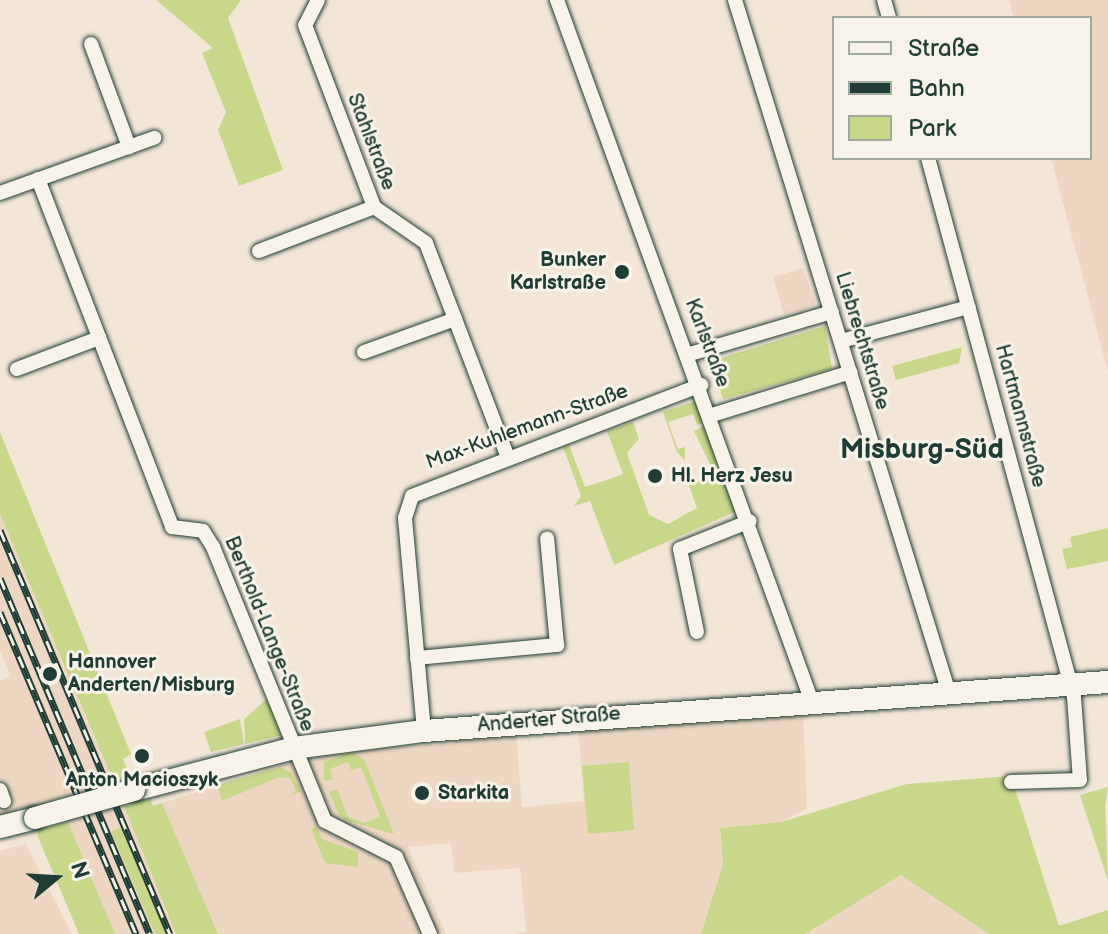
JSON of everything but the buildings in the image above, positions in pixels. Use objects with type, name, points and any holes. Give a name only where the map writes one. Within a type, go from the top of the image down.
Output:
[{"type":"main road","name":"Anderter Straße","points":[[0,827],[294,748],[424,731],[1108,682]]},
{"type":"street","name":"Stahlstraße","points":[[318,0],[305,25],[374,207],[426,243],[507,455]]},
{"type":"street","name":"Karlstraße","points":[[557,0],[690,354],[812,702]]},
{"type":"street","name":"Liebrechtstraße","points":[[735,0],[949,693]]},
{"type":"street","points":[[91,44],[129,147]]},
{"type":"street","points":[[0,193],[154,138]]},
{"type":"street","name":"Hartmannstraße","points":[[929,160],[1072,684],[1080,780],[1011,782]]},
{"type":"street","name":"Berthold-Lange-Straße","points":[[38,179],[172,527],[203,531],[213,547],[294,748]]},
{"type":"street","points":[[259,251],[374,207]]},
{"type":"street","points":[[841,341],[969,307]]},
{"type":"street","points":[[690,354],[832,312]]},
{"type":"street","points":[[364,352],[455,319]]},
{"type":"street","points":[[17,369],[99,338]]},
{"type":"street","points":[[712,415],[851,372]]},
{"type":"street","name":"Max-Kuhlemann-Straße","points":[[424,731],[407,504],[429,483],[701,385]]},
{"type":"street","points":[[697,632],[680,549],[750,521]]},
{"type":"street","points":[[417,658],[557,645],[547,538]]},
{"type":"street","points":[[294,748],[331,828],[396,857],[430,934]]},
{"type":"shaded area","points":[[1009,0],[1108,0],[1108,372],[1052,160],[1092,160],[1092,16],[1013,16]]},
{"type":"shaded area","points":[[803,268],[816,305],[784,315],[773,277]]},
{"type":"shaded area","points":[[0,514],[176,934],[115,934],[58,799],[0,817],[0,681],[10,676],[0,650]]},
{"type":"shaded area","points":[[803,709],[807,809],[781,822],[720,828],[723,864],[701,934],[510,934],[526,932],[520,868],[454,873],[451,843],[408,847],[446,934],[218,934],[162,803],[333,749],[454,744],[455,736],[516,730],[522,807],[584,801],[578,725]]},
{"type":"shaded area","points":[[26,844],[72,934],[0,934],[0,851]]},
{"type":"shaded area","points":[[901,875],[989,934],[805,934],[864,894]]},
{"type":"green space","points":[[156,0],[241,0],[228,18],[283,170],[239,186],[218,130],[226,112],[202,53],[213,48]]},
{"type":"green space","points":[[825,326],[832,369],[723,399],[711,361]]},
{"type":"green space","points":[[962,347],[959,363],[896,380],[892,366]]},
{"type":"green space","points":[[696,401],[704,422],[697,425],[693,414],[668,422],[678,449],[685,447],[685,461],[677,452],[663,412]]},
{"type":"green space","points":[[633,422],[639,439],[627,453],[649,515],[668,524],[697,508],[689,485],[715,475],[694,431],[706,425],[737,511],[614,565],[590,501],[574,506],[581,496],[563,447],[569,445],[585,487],[616,477],[623,474],[607,431]]},
{"type":"green space","points":[[0,432],[131,754],[123,759],[131,779],[113,780],[0,514]]},
{"type":"green space","points":[[1108,528],[1108,561],[1067,569],[1062,549],[1072,547],[1070,537]]},
{"type":"green space","points":[[267,699],[282,735],[245,744],[244,719]]},
{"type":"green space","points":[[240,719],[244,744],[211,752],[204,732]]},
{"type":"green space","points":[[351,752],[364,759],[394,834],[344,820],[338,813],[329,792],[337,789],[348,817],[365,823],[380,816],[361,767],[351,770],[348,762],[330,769],[333,779],[324,781],[324,762]]},
{"type":"green space","points":[[629,762],[634,830],[588,834],[582,766]]},
{"type":"green space","points":[[280,767],[291,773],[301,791],[288,797],[296,791],[290,778],[279,777],[222,801],[217,785]]},
{"type":"green space","points":[[1011,776],[1059,926],[1108,910],[1108,934],[989,934],[901,875],[805,934],[701,934],[723,864],[720,828],[781,822],[907,784]]},
{"type":"green space","points":[[1108,787],[1105,806],[1108,881],[1080,795]]},
{"type":"green space","points":[[150,799],[153,806],[162,803],[218,934],[176,934],[124,806]]},
{"type":"green space","points":[[68,822],[115,934],[79,934],[38,837],[38,829]]},
{"type":"green space","points":[[121,827],[165,934],[155,934],[111,832]]},
{"type":"green space","points":[[316,827],[322,839],[358,852],[358,867],[325,863],[311,829]]},
{"type":"railway","points":[[0,530],[170,934]]},
{"type":"railway","points":[[0,578],[150,934]]},
{"type":"railway","points":[[0,612],[136,934]]},
{"type":"place","name":"Bunker Karlstraße","points":[[622,272]]},
{"type":"place","name":"Hl. Herz Jesu","points":[[655,476]]},
{"type":"place","name":"Hannover Anderten/Misburg","points":[[50,674]]},
{"type":"place","name":"Anton Macioszyk","points":[[142,756]]},
{"type":"place","name":"Starkita","points":[[422,793]]},
{"type":"district","name":"Misburg-Süd","points":[[922,450]]}]
